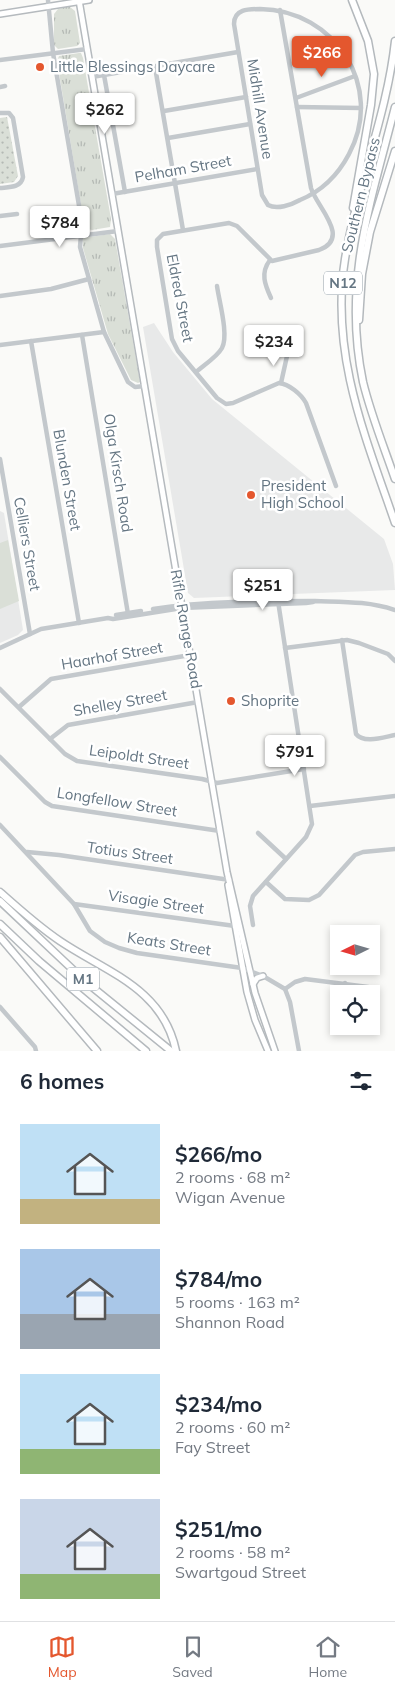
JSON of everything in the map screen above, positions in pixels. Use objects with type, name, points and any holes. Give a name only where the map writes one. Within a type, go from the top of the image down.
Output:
[{"type":"highway","points":[[350,0],[371,50],[374,85],[351,232]]},
{"type":"highway","name":"Southern Bypass","points":[[395,41],[389,78],[345,260],[342,301],[346,366],[356,407],[395,523]]},
{"type":"highway","name":"Southern Bypass","points":[[395,107],[366,220],[359,256],[355,294],[357,347],[364,384],[395,479]]},
{"type":"highway","points":[[357,347],[365,255],[395,151]]},
{"type":"highway","points":[[0,892],[60,941],[129,982],[152,1002],[166,1024],[176,1051]]},
{"type":"highway","name":"M1","points":[[0,901],[86,982],[171,1051]]},
{"type":"highway","name":"M1","points":[[0,924],[39,962],[146,1051]]},
{"type":"highway","points":[[0,937],[97,1051]]},
{"type":"main road","points":[[0,14],[89,0]]},
{"type":"main road","name":"Rifle Range Road","points":[[79,1],[227,872],[258,1004],[275,1051]]},
{"type":"main road","name":"Rifle Range Road","points":[[229,880],[242,968],[253,1014],[268,1051]]},
{"type":"main road","points":[[253,984],[257,978],[263,976]]},
{"type":"street","points":[[48,0],[54,53],[82,223],[80,244],[104,332],[128,382],[135,387],[145,386]]},
{"type":"street","name":"Midhill Avenue","points":[[280,10],[246,10],[237,13],[234,19],[257,169],[264,201],[271,207],[286,206],[313,195]]},
{"type":"street","points":[[155,66],[183,230],[225,223],[234,224],[270,260],[275,261],[319,250],[328,246],[331,237],[332,225],[313,195],[280,10],[299,16],[323,31],[345,54],[355,76],[361,108],[356,137],[344,163],[327,183],[313,195]]},
{"type":"street","points":[[0,60],[87,49]]},
{"type":"street","points":[[92,77],[238,52]]},
{"type":"street","points":[[104,75],[125,192]]},
{"type":"street","points":[[296,98],[355,76]]},
{"type":"street","points":[[164,111],[246,97]]},
{"type":"street","points":[[297,107],[361,108]]},
{"type":"street","points":[[0,114],[8,113],[13,118],[23,177],[19,185],[0,188]]},
{"type":"street","points":[[168,138],[250,124]]},
{"type":"street","name":"Pelham Street","points":[[112,194],[257,169]]},
{"type":"street","points":[[0,216],[17,214]]},
{"type":"street","name":"Eldred Street","points":[[183,230],[163,234],[159,237],[157,247],[172,339],[178,351],[218,398],[226,404],[233,403],[281,383]]},
{"type":"street","points":[[0,246],[118,231]]},
{"type":"street","points":[[270,260],[264,271],[265,282],[271,298]]},
{"type":"street","points":[[0,296],[51,289],[89,279]]},
{"type":"street","points":[[196,372],[220,350],[224,343],[217,286]]},
{"type":"street","points":[[0,345],[104,332]]},
{"type":"street","name":"Olga Kirsch Road","points":[[82,335],[128,614]]},
{"type":"street","name":"Blunden Street","points":[[31,341],[79,623]]},
{"type":"street","points":[[287,356],[281,383],[301,395],[305,400],[336,486]]},
{"type":"street","name":"Celliers Street","points":[[0,458],[30,634]]},
{"type":"street","points":[[0,648],[41,630],[182,606],[342,601],[363,602],[395,610]]},
{"type":"street","points":[[253,925],[251,900],[310,833],[312,824],[278,602]]},
{"type":"street","points":[[285,648],[342,640],[352,641],[377,649],[390,655],[395,660]]},
{"type":"street","points":[[342,640],[356,734],[364,739],[395,735]]},
{"type":"street","name":"Haarhof Street","points":[[19,708],[51,679],[190,655]]},
{"type":"street","name":"Leipoldt Street","points":[[0,689],[65,754],[77,760],[202,779],[217,783],[304,769]]},
{"type":"street","name":"Shelley Street","points":[[50,739],[68,725],[198,702]]},
{"type":"street","name":"Longfellow Street","points":[[0,757],[44,802],[52,806],[220,830]]},
{"type":"street","points":[[310,806],[395,796]]},
{"type":"street","name":"Keats Street","points":[[0,825],[74,904],[84,923],[94,935],[119,948],[156,956],[250,970],[285,989]]},
{"type":"street","points":[[258,833],[286,859]]},
{"type":"street","points":[[266,882],[285,899],[311,900],[318,895],[356,854],[395,849]]},
{"type":"street","name":"Totius Street","points":[[27,852],[229,880]]},
{"type":"street","name":"Visagie Street","points":[[74,904],[235,926]]},
{"type":"street","points":[[299,1051],[290,1000],[285,989],[295,982],[304,979],[356,985]]},
{"type":"street","points":[[0,1006],[35,1047],[36,1051]]},
{"type":"shaded area","name":"President High School","points":[[154,323],[173,352],[212,399],[384,539],[393,564],[395,590],[194,598],[188,593],[143,327]]},
{"type":"shaded area","points":[[0,511],[4,513],[23,630],[18,635],[0,643]]},
{"type":"green space","points":[[70,7],[75,11],[80,43],[77,46],[58,49],[54,45],[54,14],[58,9]]},
{"type":"green space","points":[[81,53],[111,219],[110,227],[92,230],[87,229],[84,223],[57,61],[59,56]]},
{"type":"green space","points":[[7,117],[18,176],[14,182],[0,184],[0,118]]},
{"type":"green space","points":[[110,234],[115,239],[140,382],[138,383],[131,380],[108,334],[83,248],[83,238]]},
{"type":"green space","points":[[8,540],[19,601],[0,609],[0,543]]},
{"type":"place","name":"Little Blessings Daycare","points":[[40,67]]},
{"type":"place","name":"President High School","points":[[251,495]]},
{"type":"place","name":"Shoprite","points":[[231,701]]}]
